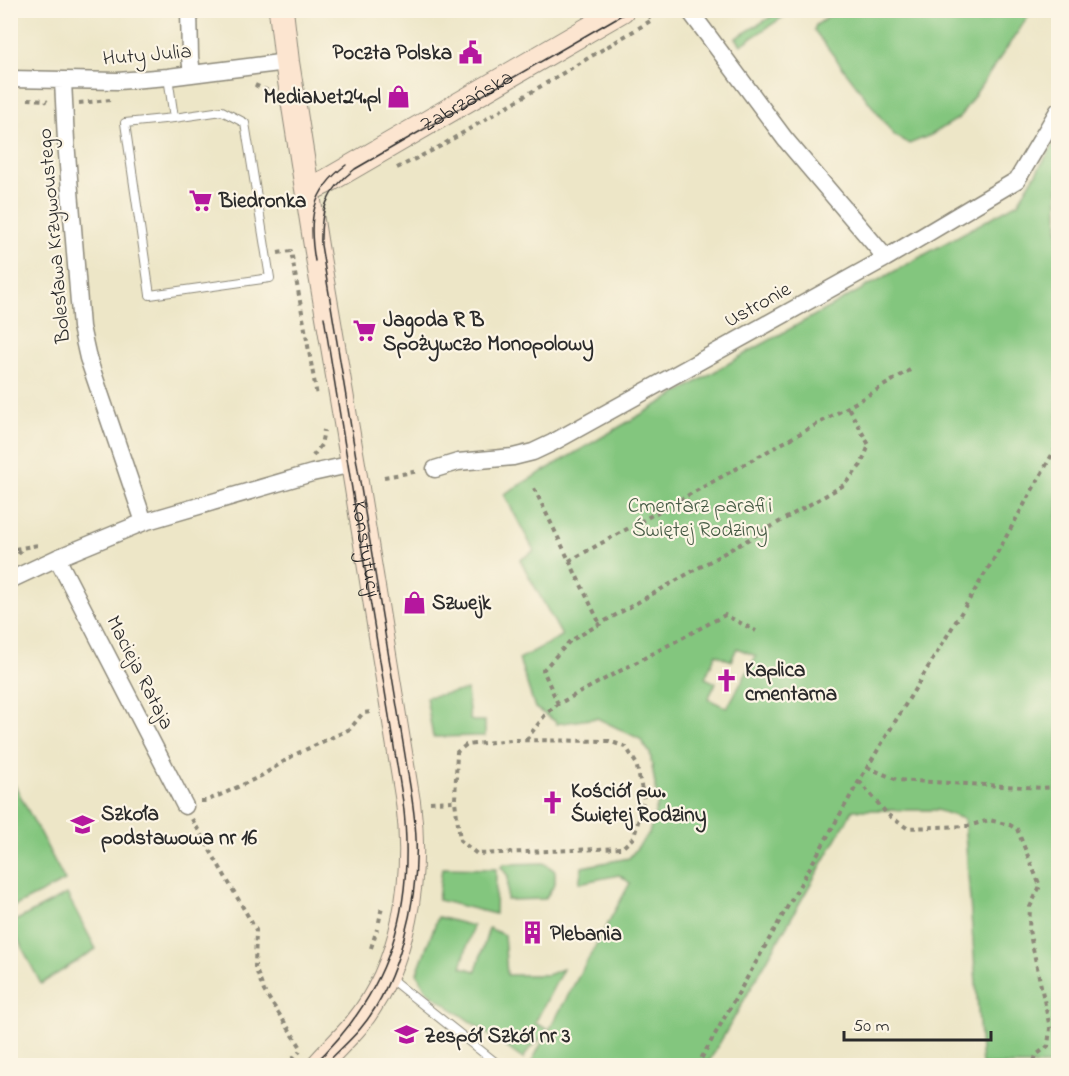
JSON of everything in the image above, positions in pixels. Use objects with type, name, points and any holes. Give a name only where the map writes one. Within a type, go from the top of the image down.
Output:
[{"type":"street","points":[[189,10],[192,74]]},
{"type":"street","name":"Konstytucji","points":[[281,10],[316,246],[412,837],[410,883],[402,927],[393,960],[386,975],[356,1024],[309,1053]]},
{"type":"street","name":"Zabrzańska","points":[[308,190],[338,175],[622,10]]},
{"type":"street","points":[[689,10],[785,139],[886,258]]},
{"type":"street","name":"Huty Julia","points":[[10,79],[118,81],[287,62]]},
{"type":"street","name":"Bolesława Krzywoustego","points":[[63,81],[81,327],[88,358],[144,522]]},
{"type":"street","name":"Ustronie","points":[[435,469],[458,462],[513,457],[552,443],[886,258],[1017,180],[1059,111]]},
{"type":"street","points":[[10,580],[144,522],[312,473],[353,464]]},
{"type":"street","name":"Macieja Rataja","points":[[57,558],[185,806]]},
{"type":"lane","points":[[168,77],[174,118]]},
{"type":"lane","points":[[222,111],[245,123],[270,278],[150,295],[125,123],[174,118],[222,111]]},
{"type":"lane","points":[[386,975],[500,1065]]},
{"type":"path","points":[[396,168],[439,147],[652,20],[646,10]]},
{"type":"path","points":[[246,87],[257,85],[268,91],[269,102]]},
{"type":"path","points":[[22,99],[45,100],[51,106]]},
{"type":"path","points":[[75,103],[118,100]]},
{"type":"path","points":[[10,187],[12,200],[10,201]]},
{"type":"path","points":[[291,251],[318,398]]},
{"type":"path","points":[[569,561],[848,407],[910,370]]},
{"type":"path","points":[[558,704],[543,670],[570,641],[844,485],[861,465],[869,446],[848,407]]},
{"type":"path","points":[[313,456],[321,445],[324,432],[322,421]]},
{"type":"path","points":[[697,1065],[867,767],[992,562],[1059,444]]},
{"type":"path","points":[[321,445],[327,449]]},
{"type":"path","points":[[384,477],[435,469]]},
{"type":"path","points":[[534,488],[600,624]]},
{"type":"path","points":[[10,546],[15,549]]},
{"type":"path","points":[[525,740],[545,715],[558,704],[725,615],[756,631]]},
{"type":"path","points":[[185,806],[206,801],[261,776],[294,755],[350,729],[363,713],[373,712],[371,701]]},
{"type":"path","points":[[510,740],[609,741],[626,747],[636,763],[644,799],[634,837],[622,848],[477,854],[460,840],[455,801],[457,752],[466,745],[510,740]]},
{"type":"path","points":[[867,767],[897,780],[1059,787]]},
{"type":"path","points":[[859,781],[888,815],[908,828],[968,826],[989,820],[1017,829],[1040,886],[1030,907],[1029,930],[1050,1028],[1048,1046],[1036,1056],[1033,1065]]},
{"type":"path","points":[[408,802],[455,801]]},
{"type":"path","points":[[196,828],[256,930],[255,967],[264,991],[309,1053],[286,1065]]},
{"type":"path","points":[[370,951],[379,924],[383,901]]},
{"type":"green space","points":[[838,11],[1032,11],[959,118],[931,135],[909,144],[894,135],[814,30],[816,25]]},
{"type":"green space","points":[[779,12],[783,17],[741,45],[736,38]]},
{"type":"green space","name":"Cmentarz parafii Świętej Rodziny","points":[[1058,137],[1058,1065],[982,1065],[964,819],[937,810],[853,810],[707,1065],[530,1065],[548,1031],[523,1059],[427,991],[417,973],[438,917],[473,926],[461,967],[476,971],[489,928],[504,935],[507,975],[547,975],[563,969],[535,1023],[549,1030],[630,883],[619,875],[579,883],[582,867],[629,858],[649,833],[658,803],[650,753],[640,739],[597,718],[556,724],[535,708],[519,659],[562,636],[520,560],[534,551],[504,494],[750,351],[1018,203]],"holes":[[[737,648],[756,656],[727,708],[708,699],[716,683],[705,678],[716,654],[731,661]]]},
{"type":"green space","points":[[467,690],[470,720],[485,721],[485,736],[433,737],[426,697]]},
{"type":"green space","points":[[11,778],[65,881],[10,908]]},
{"type":"green space","points":[[544,863],[555,871],[555,884],[545,899],[507,900],[508,876],[501,867],[504,864]]},
{"type":"green space","points":[[442,868],[496,869],[495,914],[438,900]]},
{"type":"green space","points":[[67,894],[96,949],[41,984],[11,923]]},
{"type":"tram line","points":[[324,1066],[360,1029],[386,988],[404,939],[410,913],[416,862],[412,796],[321,245],[324,211],[331,193],[355,169],[630,10]]},
{"type":"tram line","points":[[315,261],[312,232],[315,207],[325,185],[346,165]]},
{"type":"tram line","points":[[312,1066],[339,1038],[361,1009],[392,946],[405,877],[406,840],[403,802],[324,317]]},
{"type":"place","name":"Poczta Polska","points":[[470,52]]},
{"type":"place","name":"MediaNet24.pl","points":[[399,96]]},
{"type":"place","name":"Biedronka","points":[[201,200]]},
{"type":"place","name":"Jagoda R B Spożywczo Monopolowy","points":[[365,331]]},
{"type":"place","name":"Szwejk","points":[[414,602]]},
{"type":"place","name":"Kaplica cmentarna","points":[[727,681]]},
{"type":"place","name":"Kościół pw. Świętej Rodziny","points":[[553,802]]},
{"type":"place","name":"Szkoła podstawowa nr 16","points":[[83,825]]},
{"type":"place","name":"Plebania","points":[[532,933]]},
{"type":"place","name":"Zespół Szkół nr 3","points":[[406,1035]]}]
